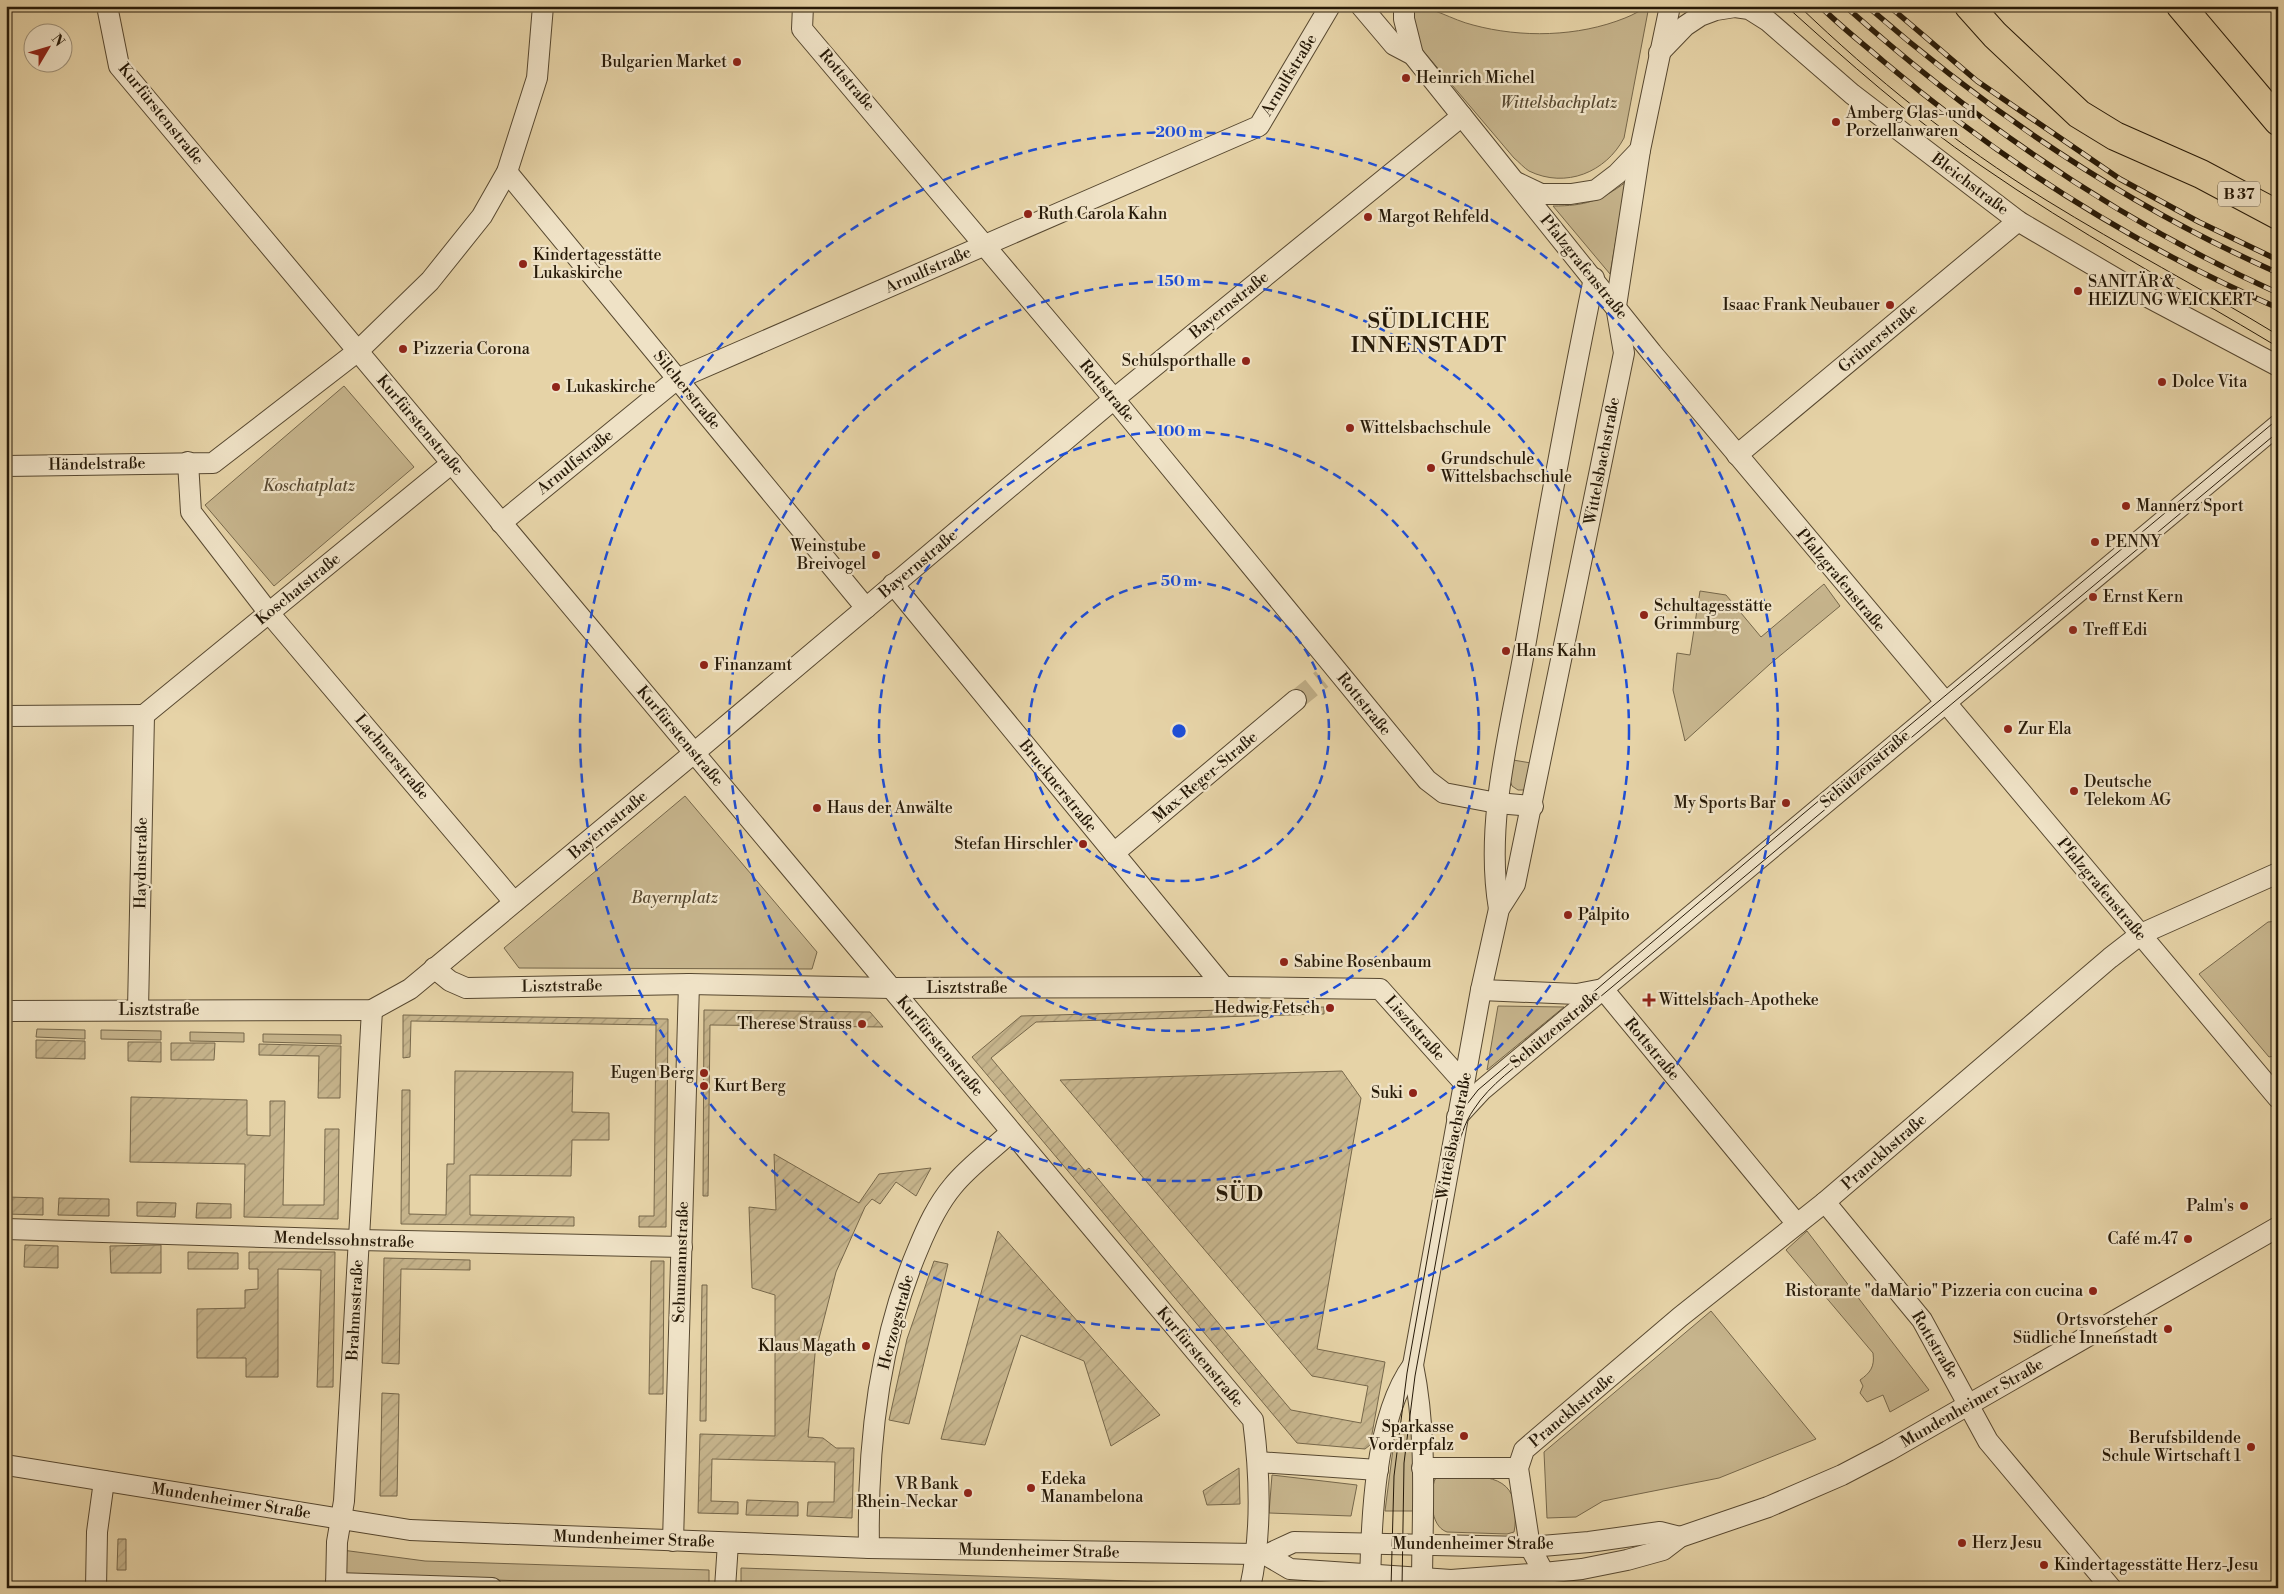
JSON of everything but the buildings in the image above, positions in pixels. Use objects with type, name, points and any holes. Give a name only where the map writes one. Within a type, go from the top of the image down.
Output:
[{"type":"highway","name":"B 37","points":[[1969,6],[1995,35],[2080,114],[2115,136],[2201,174],[2278,215]]},
{"type":"highway","points":[[2180,6],[2278,121]]},
{"type":"street","name":"Kurfürstenstraße","points":[[107,6],[119,66],[1253,1420],[1258,1462],[1261,1554],[1250,1588]]},
{"type":"street","points":[[269,613],[191,512],[188,462],[213,463],[358,351],[430,281],[482,216],[507,172],[537,78],[543,6]]},
{"type":"street","name":"Rottstraße","points":[[803,6],[802,28],[1114,399],[1328,674],[1427,780],[1444,793],[1497,804],[1533,806]]},
{"type":"street","name":"Arnulfstraße","points":[[502,523],[677,378],[1259,126],[1330,6]]},
{"type":"street","name":"Pfalzgrafenstraße","points":[[1361,6],[1394,45],[1413,55],[1737,455],[2278,1098]]},
{"type":"street","name":"Pfalzgrafenstraße","points":[[1404,6],[1404,19],[1413,55]]},
{"type":"street","name":"Wittelsbachstraße","points":[[1370,1582],[1371,1543],[1378,1470],[1393,1402],[1413,1364],[1481,990],[1499,909],[1516,884],[1624,353],[1616,306],[1640,150],[1670,6]]},
{"type":"street","name":"Bleichstraße","points":[[1659,52],[1685,26],[1700,16],[1716,10],[1736,7],[1749,9],[1768,21],[1852,94],[2018,221],[2144,295],[2278,366]]},
{"type":"street","name":"Bayernstraße","points":[[372,1010],[410,989],[694,753],[1114,399],[1462,116]]},
{"type":"street","points":[[1516,182],[1541,194],[1571,194],[1596,190],[1617,174],[1640,150]]},
{"type":"street","name":"Silcherstraße","points":[[507,172],[866,608]]},
{"type":"street","name":"Grünerstraße","points":[[1737,455],[2018,221]]},
{"type":"street","name":"Wittelsbachstraße","points":[[1499,909],[1495,886],[1497,804],[1540,560],[1594,278]]},
{"type":"street","name":"Schützenstraße","points":[[1457,1118],[1482,1090],[2278,425]]},
{"type":"street","name":"Händelstraße","points":[[6,466],[188,462]]},
{"type":"street","name":"Koschatstraße","points":[[144,716],[452,463]]},
{"type":"street","name":"Brucknerstraße","points":[[893,584],[1224,987]]},
{"type":"street","name":"Lachnerstraße","points":[[269,613],[514,902]]},
{"type":"street","name":"Max-Reger-Straße","points":[[1114,853],[1296,700]]},
{"type":"street","points":[[6,716],[144,716]]},
{"type":"street","name":"Haydnstraße","points":[[138,1010],[144,716]]},
{"type":"street","name":"Pranckhstraße","points":[[1518,1468],[1524,1450],[1541,1434],[1680,1317],[1825,1202],[2110,958],[2141,934],[2278,874]]},
{"type":"street","name":"Lisztstraße","points":[[434,968],[450,981],[466,988],[689,984],[891,988],[1224,987],[1380,990],[1464,1083]]},
{"type":"street","name":"Schumannstraße","points":[[673,1541],[689,984]]},
{"type":"street","points":[[1481,990],[1577,994],[1603,989]]},
{"type":"street","name":"Rottstraße","points":[[1603,989],[1797,1224]]},
{"type":"street","name":"Lisztstraße","points":[[6,1011],[372,1010]]},
{"type":"street","name":"Brahmsstraße","points":[[336,1586],[337,1542],[344,1501],[372,1010]]},
{"type":"street","name":"Herzogstraße","points":[[869,1548],[868,1485],[872,1432],[896,1307],[930,1220],[953,1186],[1011,1132]]},
{"type":"street","name":"Rottstraße","points":[[1825,1202],[1922,1320],[1988,1441],[2111,1588]]},
{"type":"street","name":"Mundenheimer Straße","points":[[1261,1554],[1290,1569],[1370,1582],[1422,1583],[1451,1580],[1545,1581],[1663,1550],[1680,1536],[1768,1507],[1842,1475],[1969,1405],[2278,1227]]},
{"type":"street","name":"Mendelssohnstraße","points":[[6,1229],[359,1240],[682,1247]]},
{"type":"street","name":"Wittelsbachstraße","points":[[1413,1364],[1420,1401],[1422,1583]]},
{"type":"street","points":[[1258,1462],[1378,1470]]},
{"type":"street","name":"Mundenheimer Straße","points":[[6,1465],[410,1530],[869,1548],[1261,1554],[1294,1542],[1530,1547],[1588,1542],[1660,1532],[1680,1536]]},
{"type":"street","points":[[1422,1468],[1518,1468],[1530,1547],[1545,1581]]},
{"type":"street","points":[[96,1588],[97,1532],[104,1481]]},
{"type":"street","points":[[725,1588],[728,1543]]},
{"type":"street","points":[[336,1586],[492,1588]]},
{"type":"green space","name":"Wittelsbachplatz","points":[[1411,6],[1427,8],[1465,23],[1491,29],[1530,34],[1549,34],[1588,29],[1607,24],[1625,18],[1649,6],[1624,138],[1607,160],[1584,174],[1557,178],[1543,176],[1527,170],[1514,158],[1419,46]]},
{"type":"green space","points":[[1626,182],[1610,274],[1553,206],[1574,205],[1592,201],[1608,194]]},
{"type":"green space","name":"Koschatplatz","points":[[344,386],[414,467],[274,586],[205,505]]},
{"type":"green space","points":[[1824,584],[1840,606],[1770,664],[1685,741],[1673,690],[1677,653],[1690,655],[1700,591],[1726,595],[1761,637]]},
{"type":"green space","points":[[1513,760],[1531,763],[1526,790],[1518,790],[1512,786],[1510,780]]},
{"type":"green space","name":"Bayernplatz","points":[[685,796],[817,952],[812,969],[519,968],[504,948]]},
{"type":"green space","points":[[2278,921],[2278,1055],[2269,1057],[2199,974],[2268,922]]},
{"type":"green space","points":[[1498,1006],[1564,1007],[1487,1070]]},
{"type":"green space","points":[[1324,1007],[1324,1014],[1036,1022],[991,1058],[1085,1171],[1089,1168],[1291,1410],[1361,1423],[1368,1386],[1312,1376],[1060,1080],[1342,1071],[1361,1098],[1317,1349],[1385,1362],[1370,1445],[1365,1449],[1297,1443],[972,1057],[1021,1016]]},
{"type":"green space","points":[[704,1010],[870,1012],[883,1027],[710,1025],[708,1196],[703,1196]]},
{"type":"green space","points":[[403,1015],[668,1019],[666,1227],[639,1227],[639,1216],[654,1216],[656,1025],[411,1021],[410,1057],[403,1058]]},
{"type":"green space","points":[[37,1029],[85,1030],[85,1039],[36,1037]]},
{"type":"green space","points":[[101,1030],[161,1031],[161,1040],[101,1039]]},
{"type":"green space","points":[[190,1032],[244,1033],[244,1042],[190,1041]]},
{"type":"green space","points":[[263,1034],[341,1035],[341,1044],[263,1042]]},
{"type":"green space","points":[[36,1040],[85,1041],[85,1059],[36,1058]]},
{"type":"green space","points":[[128,1042],[161,1042],[161,1062],[128,1061]]},
{"type":"green space","points":[[171,1043],[215,1043],[214,1060],[171,1060]]},
{"type":"green space","points":[[259,1044],[341,1046],[340,1098],[318,1098],[319,1056],[259,1055]]},
{"type":"green space","points":[[455,1071],[573,1072],[572,1112],[609,1113],[609,1140],[572,1140],[571,1176],[470,1175],[470,1215],[574,1217],[574,1226],[401,1224],[402,1090],[410,1090],[409,1214],[446,1215],[447,1164],[454,1164]]},
{"type":"green space","points":[[131,1097],[247,1100],[247,1135],[270,1136],[270,1101],[285,1101],[283,1205],[324,1205],[325,1129],[339,1129],[338,1219],[244,1217],[245,1164],[130,1162]]},
{"type":"green space","points":[[774,1154],[859,1203],[879,1174],[931,1168],[916,1196],[896,1182],[880,1204],[872,1199],[865,1207],[836,1272],[815,1354],[808,1437],[823,1438],[836,1448],[854,1448],[852,1518],[807,1516],[808,1502],[834,1502],[835,1462],[712,1459],[711,1501],[738,1502],[738,1514],[698,1513],[700,1434],[775,1436],[775,1295],[752,1288],[749,1207],[776,1210]]},
{"type":"green space","points":[[6,1197],[43,1198],[43,1215],[6,1214]]},
{"type":"green space","points":[[59,1198],[109,1199],[109,1216],[58,1215]]},
{"type":"green space","points":[[137,1202],[176,1203],[175,1217],[137,1216]]},
{"type":"green space","points":[[197,1203],[231,1204],[231,1218],[196,1218]]},
{"type":"green space","points":[[998,1231],[1160,1415],[1111,1446],[1084,1361],[1021,1335],[985,1445],[941,1439]]},
{"type":"green space","points":[[1807,1231],[1929,1390],[1890,1412],[1883,1395],[1867,1402],[1860,1393],[1863,1386],[1860,1380],[1871,1369],[1873,1353],[1786,1250]]},
{"type":"green space","points":[[25,1245],[58,1246],[58,1268],[24,1267]]},
{"type":"green space","points":[[161,1245],[161,1273],[111,1273],[110,1246]]},
{"type":"green space","points":[[188,1252],[238,1253],[238,1269],[188,1269]]},
{"type":"green space","points":[[249,1252],[335,1252],[333,1387],[317,1387],[321,1270],[278,1269],[278,1377],[246,1377],[246,1358],[197,1358],[197,1309],[245,1308],[245,1290],[258,1289],[258,1269],[249,1269]]},
{"type":"green space","points":[[384,1258],[470,1260],[470,1270],[401,1269],[399,1364],[382,1363]]},
{"type":"green space","points":[[651,1261],[664,1261],[663,1394],[649,1394]]},
{"type":"green space","points":[[934,1261],[948,1264],[909,1424],[889,1420],[907,1339]]},
{"type":"green space","points":[[702,1285],[707,1285],[706,1421],[700,1421]]},
{"type":"green space","points":[[1711,1311],[1816,1439],[1719,1478],[1603,1501],[1576,1517],[1547,1518],[1544,1452]]},
{"type":"green space","points":[[382,1393],[399,1394],[397,1496],[380,1496]]},
{"type":"green space","points":[[1396,1426],[1415,1428],[1414,1511],[1385,1511]]},
{"type":"green space","points":[[1239,1468],[1240,1504],[1207,1505],[1203,1491]]},
{"type":"green space","points":[[1272,1475],[1357,1485],[1351,1516],[1269,1513]]},
{"type":"green space","points":[[1441,1477],[1487,1478],[1497,1481],[1506,1487],[1512,1495],[1515,1508],[1514,1532],[1507,1534],[1447,1532],[1441,1529],[1432,1509],[1432,1492],[1435,1479]]},
{"type":"green space","points":[[747,1500],[798,1502],[798,1516],[746,1515]]},
{"type":"green space","points":[[118,1539],[126,1539],[126,1570],[117,1570]]},
{"type":"green space","points":[[342,1550],[425,1561],[709,1570],[709,1587],[341,1575]]},
{"type":"green space","points":[[741,1568],[1191,1583],[1222,1588],[817,1588],[741,1585]]},
{"type":"tunnel","points":[[1296,700],[1322,679]]},
{"type":"tram line","points":[[1786,6],[1856,69],[1954,147],[2090,236],[2278,347]]},
{"type":"tram line","points":[[1799,6],[1887,85],[1980,157],[2046,200],[2278,335]]},
{"type":"tram line","points":[[1391,1588],[1394,1476],[1407,1373],[1446,1153],[1457,1117],[1478,1090],[1803,814],[2278,419]]},
{"type":"tram line","points":[[1402,1588],[1404,1463],[1415,1376],[1455,1156],[1468,1120],[1480,1100],[1504,1076],[2278,432]]},
{"type":"railway","points":[[1820,6],[1928,98],[2022,167],[2121,229],[2225,284],[2278,308]]},
{"type":"railway","points":[[1845,6],[1945,90],[2050,166],[2161,234],[2219,265],[2278,293]]},
{"type":"railway","points":[[1867,6],[1963,84],[2062,155],[2167,218],[2278,273]]},
{"type":"railway","points":[[1889,6],[1977,81],[2120,179],[2199,222],[2278,260]]},
{"type":"place","name":"Bulgarien Market","points":[[737,62]]},
{"type":"place","name":"Heinrich Michel","points":[[1406,78]]},
{"type":"place","name":"Amberg Glas- und Porzellanwaren","points":[[1836,122]]},
{"type":"place","name":"Ruth Carola Kahn","points":[[1028,214]]},
{"type":"place","name":"Margot Rehfeld","points":[[1368,217]]},
{"type":"place","name":"Kindertagesstätte Lukaskirche","points":[[523,264]]},
{"type":"place","name":"SANITÄR & HEIZUNG WEICKERT","points":[[2078,291]]},
{"type":"place","name":"Isaac Frank Neubauer","points":[[1890,305]]},
{"type":"place","name":"Pizzeria Corona","points":[[403,349]]},
{"type":"place","name":"Schulsporthalle","points":[[1246,361]]},
{"type":"place","name":"Dolce Vita","points":[[2162,382]]},
{"type":"place","name":"Lukaskirche","points":[[556,387]]},
{"type":"place","name":"Wittelsbachschule","points":[[1350,428]]},
{"type":"place","name":"Grundschule Wittelsbachschule","points":[[1431,468]]},
{"type":"place","name":"Mannerz Sport","points":[[2126,506]]},
{"type":"place","name":"PENNY","points":[[2095,542]]},
{"type":"place","name":"Weinstube Breivogel","points":[[876,555]]},
{"type":"place","name":"Ernst Kern","points":[[2093,597]]},
{"type":"place","name":"Schultagesstätte Grimmburg","points":[[1644,615]]},
{"type":"place","name":"Treff Edi","points":[[2073,630]]},
{"type":"place","name":"Hans Kahn","points":[[1506,651]]},
{"type":"place","name":"Finanzamt","points":[[704,665]]},
{"type":"place","name":"Zur Ela","points":[[2008,729]]},
{"type":"place","name":"Deutsche Telekom AG","points":[[2074,791]]},
{"type":"place","name":"My Sports Bar","points":[[1786,803]]},
{"type":"place","name":"Haus der Anwälte","points":[[817,808]]},
{"type":"place","name":"Stefan Hirschler","points":[[1083,844]]},
{"type":"place","name":"Palpito","points":[[1568,915]]},
{"type":"place","name":"Sabine Rosenbaum","points":[[1284,962]]},
{"type":"place","name":"Wittelsbach-Apotheke","points":[[1649,1000]]},
{"type":"place","name":"Hedwig Fetsch","points":[[1330,1008]]},
{"type":"place","name":"Therese Strauss","points":[[862,1024]]},
{"type":"place","name":"Eugen Berg","points":[[704,1073]]},
{"type":"place","name":"Kurt Berg","points":[[704,1086]]},
{"type":"place","name":"Suki","points":[[1413,1093]]},
{"type":"place","name":"Palm's","points":[[2244,1206]]},
{"type":"place","name":"Café m.47","points":[[2188,1239]]},
{"type":"place","name":"Ristorante \"daMario\" Pizzeria con cucina","points":[[2093,1291]]},
{"type":"place","name":"Ortsvorsteher Südliche Innenstadt","points":[[2168,1329]]},
{"type":"place","name":"Klaus Magath","points":[[866,1346]]},
{"type":"place","name":"Sparkasse Vorderpfalz","points":[[1464,1436]]},
{"type":"place","name":"Berufsbildende Schule Wirtschaft 1","points":[[2251,1447]]},
{"type":"place","name":"Edeka Manambelona","points":[[1031,1488]]},
{"type":"place","name":"VR Bank Rhein-Neckar","points":[[968,1493]]},
{"type":"place","name":"Herz Jesu","points":[[1962,1543]]},
{"type":"place","name":"Kindertagesstätte Herz-Jesu","points":[[2044,1565]]},
{"type":"district","name":"SÜDLICHE INNENSTADT","points":[[1429,334]]},
{"type":"district","name":"SÜD","points":[[1240,1195]]}]
